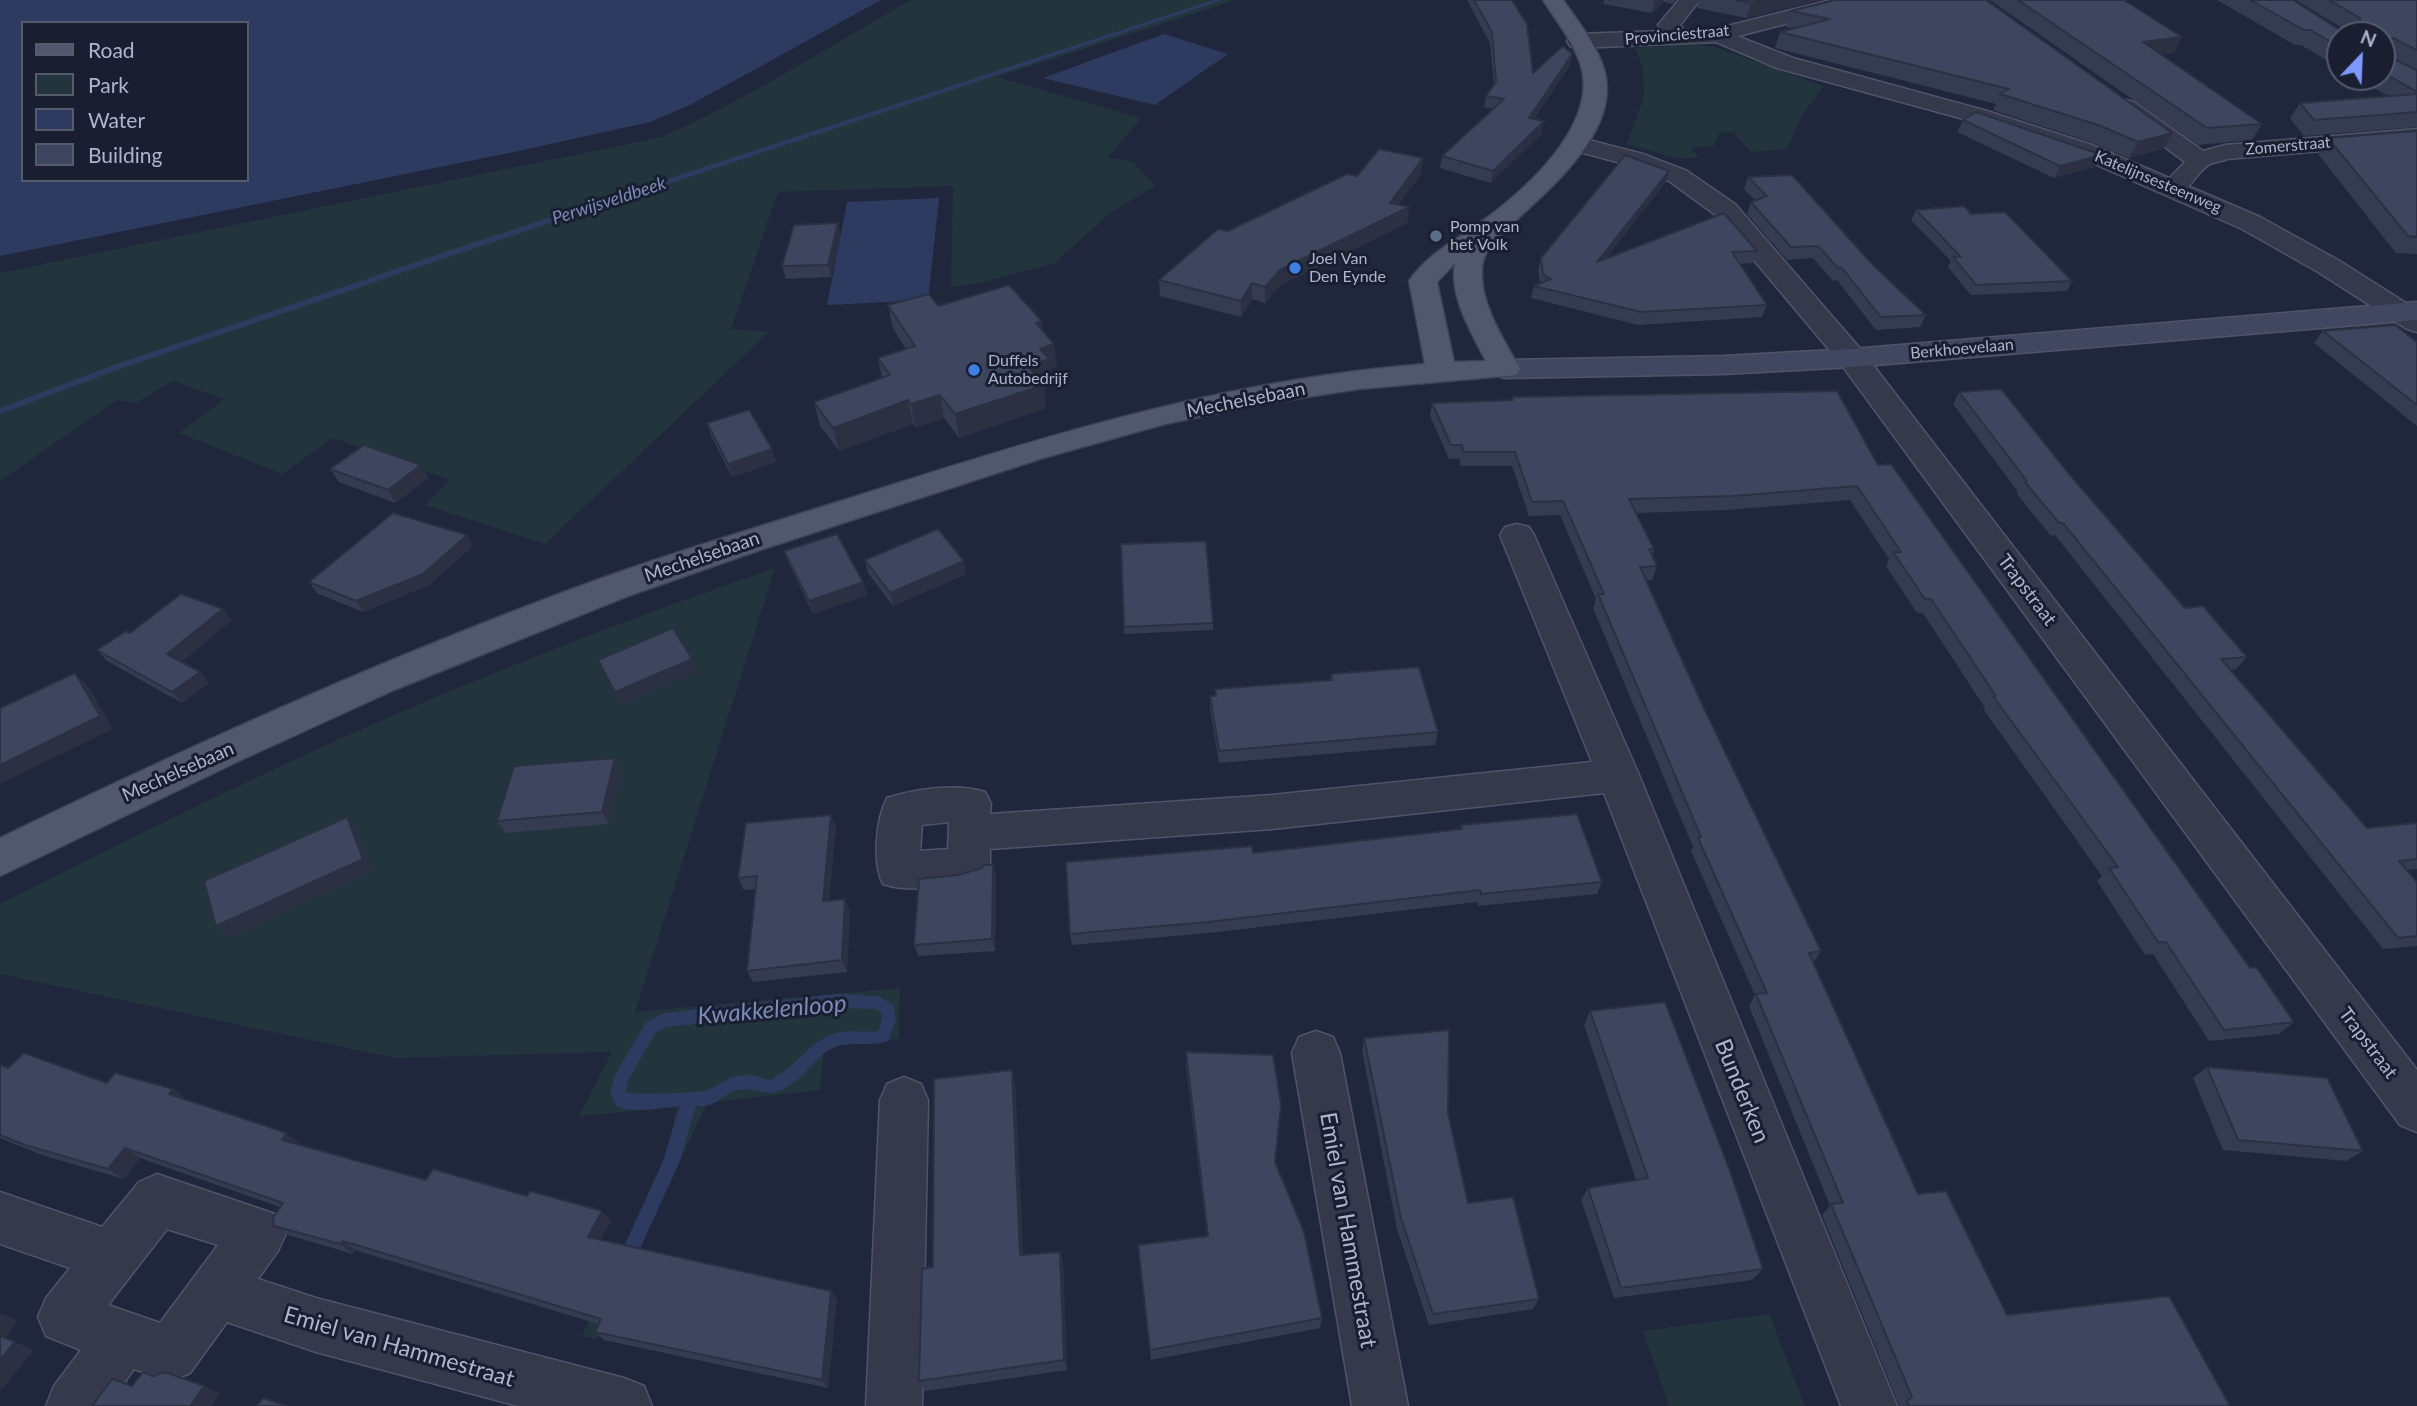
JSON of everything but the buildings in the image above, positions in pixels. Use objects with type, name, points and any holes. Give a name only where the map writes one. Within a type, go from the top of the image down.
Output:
[{"type":"main road","points":[[1441,372],[1423,281],[1438,261],[1492,227],[1552,174],[1577,144],[1593,108],[1594,73],[1553,0]]},
{"type":"main road","points":[[1492,227],[1470,256],[1466,272],[1469,290],[1505,369]]},
{"type":"main road","name":"Berkhoevelaan","points":[[1505,369],[1724,365],[1852,358],[2412,315]]},
{"type":"main road","name":"Mechelsebaan","points":[[0,858],[136,789],[477,640],[617,586],[691,561],[1116,426],[1282,391],[1441,372],[1505,369]]},
{"type":"street","points":[[1678,37],[1669,25],[1690,0]]},
{"type":"street","name":"Provinciestraat","points":[[1578,41],[1719,34],[1856,0]]},
{"type":"street","name":"Katelijnsesteenweg","points":[[1719,34],[1785,63],[1979,116],[2083,150],[2252,223],[2412,315]]},
{"type":"street","points":[[2103,91],[2199,160],[2173,188]]},
{"type":"street","name":"Zomerstraat","points":[[2199,160],[2225,152],[2417,135]]},
{"type":"street","name":"Trapstraat","points":[[1577,144],[1634,159],[1678,176],[1726,210],[1852,358],[2417,1109]]},
{"type":"street","name":"Bunderken","points":[[1517,535],[1619,775],[1698,982],[1869,1406]]},
{"type":"street","points":[[969,833],[1272,812],[1619,775]]},
{"type":"street","name":"Emiel van Hammestraat","points":[[1316,1053],[1380,1406]]},
{"type":"street","points":[[894,1406],[904,1100]]},
{"type":"street","points":[[157,1200],[260,1233],[216,1292],[171,1354],[65,1317],[157,1200]]},
{"type":"street","points":[[0,1218],[112,1257]]},
{"type":"street","name":"Emiel van Hammestraat","points":[[216,1292],[352,1336],[624,1406]]},
{"type":"street","points":[[74,1406],[123,1338]]},
{"type":"green space","points":[[911,0],[1236,0],[997,77],[1141,118],[1108,157],[1133,162],[1155,186],[1109,214],[1053,264],[976,284],[951,287],[953,186],[778,192],[731,329],[769,332],[545,544],[425,505],[450,480],[333,438],[282,474],[179,433],[225,399],[173,381],[136,403],[117,400],[0,481],[0,273],[662,137],[757,89]]},
{"type":"green space","points":[[1712,46],[1824,86],[1802,115],[1787,149],[1751,152],[1733,132],[1719,133],[1714,146],[1691,148],[1698,157],[1679,159],[1627,144],[1644,97],[1643,67],[1635,48]]},
{"type":"green space","points":[[775,568],[635,1012],[900,988],[899,1039],[824,1046],[820,1090],[707,1103],[597,1339],[582,1336],[667,1154],[677,1107],[579,1116],[612,1052],[395,1058],[0,974],[0,904],[256,778],[395,714],[557,648]]},
{"type":"green space","points":[[1769,1314],[1805,1406],[1669,1406],[1643,1331]]},
{"type":"water","points":[[0,0],[881,0],[690,105],[650,122],[0,256]]},
{"type":"water","points":[[1164,34],[1228,54],[1155,105],[1043,78]]},
{"type":"water","points":[[939,198],[928,300],[827,305],[847,202]]},
{"type":"waterway","name":"Perwijsveldbeek","points":[[0,411],[114,368],[463,249],[1220,0]]},
{"type":"waterway","name":"Kwakkelenloop","points":[[838,1001],[878,1003],[888,1010],[889,1020],[883,1036],[841,1039],[826,1044],[783,1082],[767,1087],[752,1082],[737,1083],[717,1092],[709,1099],[690,1098],[622,1101],[618,1093],[620,1080],[651,1027],[665,1020],[838,1001]]},
{"type":"waterway","name":"Kwakkelenloop","points":[[626,1260],[671,1163],[690,1098]]},
{"type":"place","name":"Pomp van het Volk","points":[[1436,236]]},
{"type":"place","name":"Joel Van Den Eynde","points":[[1295,268]]},
{"type":"place","name":"Duffels Autobedrijf","points":[[974,370]]}]
